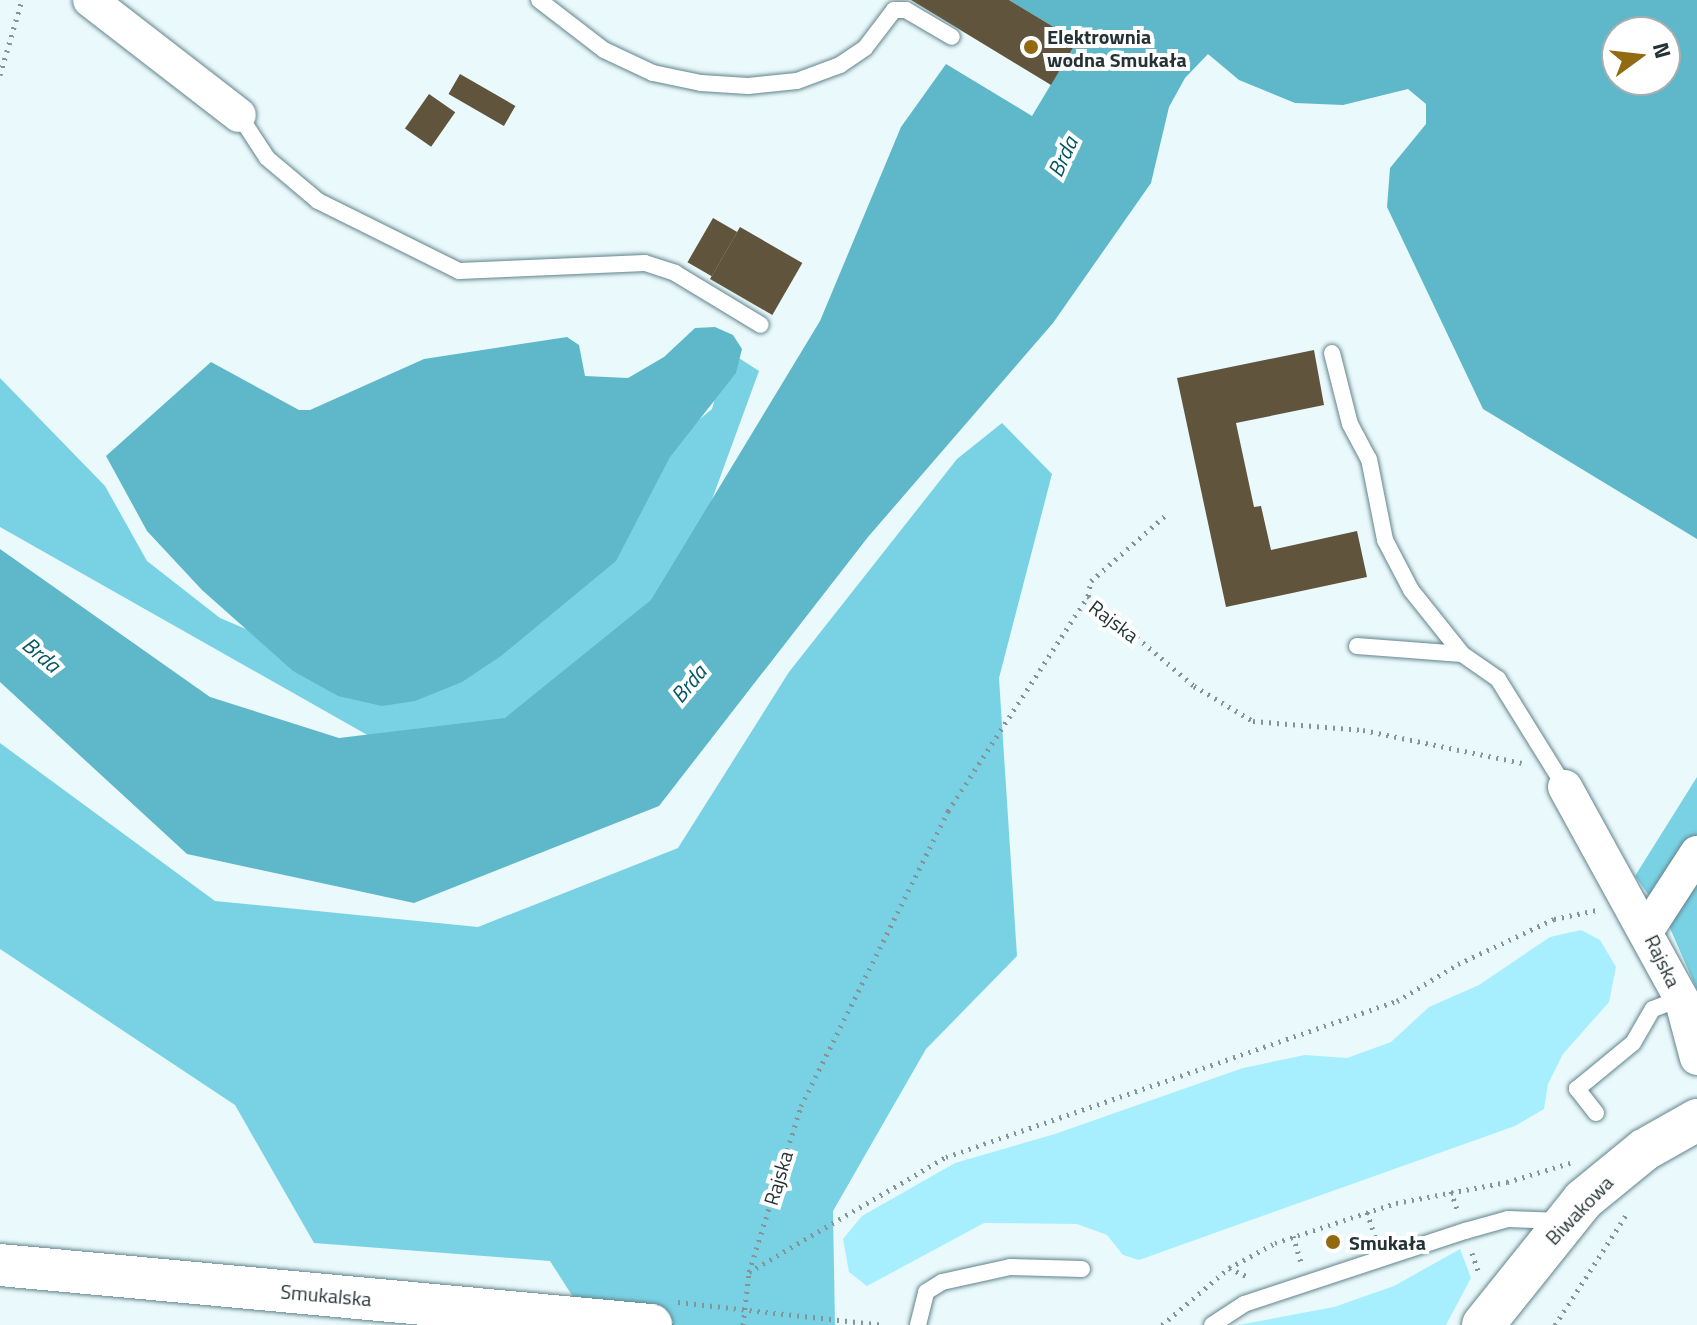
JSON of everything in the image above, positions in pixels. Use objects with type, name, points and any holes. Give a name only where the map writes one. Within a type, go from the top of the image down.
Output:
[{"type":"street","points":[[90,0],[239,115]]},
{"type":"street","name":"Rajska","points":[[1565,787],[1681,998],[1697,1058]]},
{"type":"street","points":[[1640,919],[1697,853]]},
{"type":"street","name":"Biwakowa","points":[[1480,1306],[1563,1221],[1627,1162],[1697,1120]]},
{"type":"street","name":"Smukalska","points":[[0,1265],[651,1325]]},
{"type":"lane","points":[[539,0],[604,50],[653,73],[701,83],[748,86],[797,81],[840,65],[865,48],[894,10],[906,10],[952,37]]},
{"type":"lane","points":[[239,115],[267,158],[318,201],[459,271],[645,263],[675,273],[761,325]]},
{"type":"lane","points":[[1332,353],[1350,424],[1369,459],[1385,540],[1411,590],[1462,654],[1498,679],[1565,787]]},
{"type":"lane","points":[[1357,646],[1462,654]]},
{"type":"lane","points":[[1596,1113],[1577,1089],[1633,1043],[1653,1009],[1681,998]]},
{"type":"lane","points":[[1212,1325],[1244,1304],[1465,1231],[1508,1219],[1563,1221]]},
{"type":"lane","points":[[918,1325],[926,1292],[942,1282],[1010,1267],[1082,1269]]},
{"type":"path","points":[[0,75],[22,0]]},
{"type":"path","points":[[1088,596],[1091,581],[1167,514]]},
{"type":"path","name":"Rajska","points":[[743,1325],[749,1272],[801,1106],[948,811],[1088,596],[1194,686],[1253,721],[1363,730],[1518,761],[1565,787]]},
{"type":"path","points":[[749,1272],[946,1157],[1397,1001],[1458,964],[1554,919],[1640,919]]},
{"type":"path","points":[[1162,1325],[1245,1257],[1293,1236],[1367,1212],[1451,1191],[1507,1182],[1577,1160]]},
{"type":"path","points":[[1451,1191],[1465,1231],[1480,1306]]},
{"type":"path","points":[[1555,1325],[1631,1208]]},
{"type":"path","points":[[1367,1212],[1375,1237]]},
{"type":"path","points":[[1293,1236],[1301,1262]]},
{"type":"shaded area","points":[[728,351],[759,371],[676,598],[561,700],[415,762],[0,527],[0,378],[105,486],[147,561],[220,618],[377,685],[712,409]]},
{"type":"shaded area","points":[[1002,423],[1052,474],[999,678],[1017,956],[926,1049],[833,1211],[835,1325],[591,1325],[550,1261],[314,1243],[235,1105],[0,949],[0,743],[215,901],[478,927],[678,848],[789,672],[957,459]]},
{"type":"shaded area","points":[[1697,777],[1697,990],[1666,919],[1635,876]]},
{"type":"shaded area","points":[[1581,930],[1600,940],[1616,967],[1609,1002],[1563,1054],[1548,1084],[1544,1109],[1515,1126],[1139,1260],[1123,1255],[1107,1235],[1077,1224],[984,1223],[867,1286],[849,1272],[843,1239],[862,1216],[955,1163],[1055,1134],[1243,1068],[1305,1055],[1347,1058],[1391,1042],[1429,1007],[1479,985],[1550,937]]},
{"type":"shaded area","points":[[1460,1249],[1471,1278],[1446,1325],[1238,1325],[1334,1307],[1394,1286]]},
{"type":"water","name":"Brda","points":[[1009,0],[1697,0],[1697,539],[1483,409],[1387,207],[1390,168],[1426,124],[1426,104],[1408,89],[1343,105],[1295,103],[1239,80],[1208,54],[1185,78],[1169,107],[1151,183],[1053,323],[868,537],[659,806],[414,903],[187,854],[0,682],[0,549],[210,697],[339,738],[505,718],[651,600],[820,321],[901,127],[946,64],[1032,116],[1077,41]]},
{"type":"water","points":[[715,327],[733,335],[742,349],[736,373],[670,457],[616,561],[501,656],[462,682],[415,701],[382,706],[338,696],[293,671],[202,590],[147,531],[106,456],[211,362],[299,410],[310,410],[424,359],[567,337],[579,345],[585,376],[628,378],[664,357],[695,328]]},
{"type":"building","name":"Elektrownia wodna Smukała","points":[[911,0],[1009,0],[1077,41],[1051,85]]},
{"type":"building","points":[[460,74],[515,106],[504,126],[448,94]]},
{"type":"building","points":[[429,94],[455,112],[431,147],[405,128]]},
{"type":"building","points":[[713,218],[737,232],[712,276],[688,262]]},
{"type":"building","points":[[740,227],[802,263],[772,315],[710,279]]},
{"type":"building","points":[[1314,350],[1324,405],[1236,423],[1254,507],[1261,506],[1271,550],[1357,531],[1367,577],[1226,607],[1177,378]]},
{"type":"place","name":"Elektrownia wodna Smukała","points":[[1031,47]]},
{"type":"place","name":"Smukała","points":[[1333,1242]]}]
